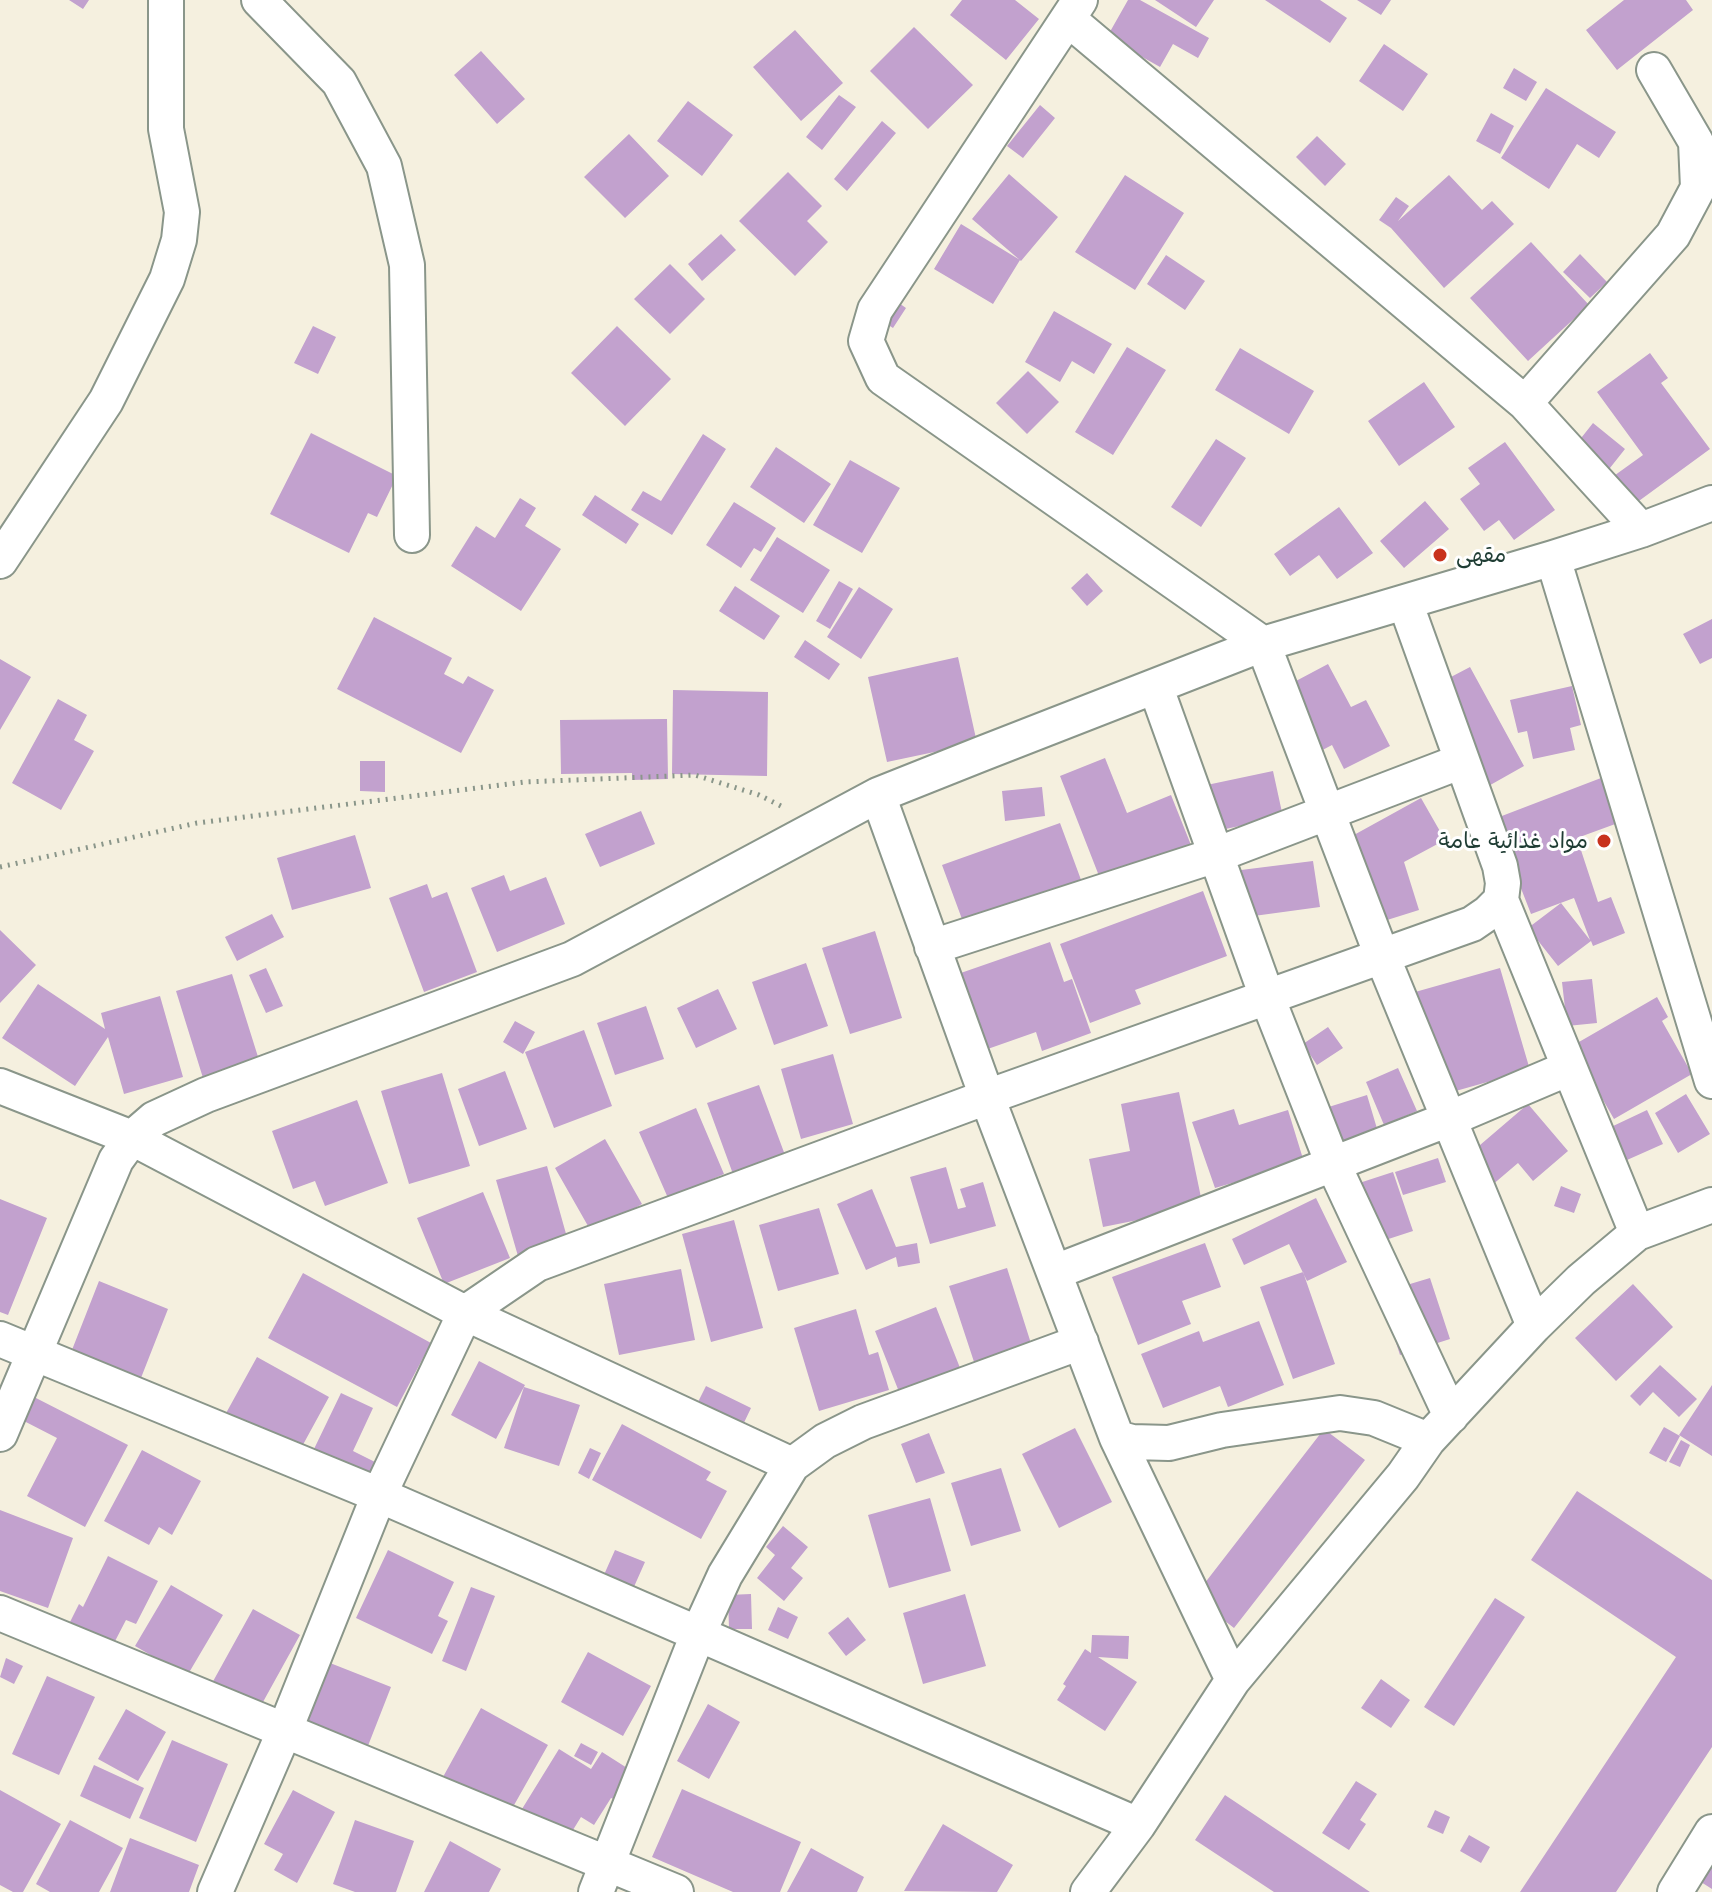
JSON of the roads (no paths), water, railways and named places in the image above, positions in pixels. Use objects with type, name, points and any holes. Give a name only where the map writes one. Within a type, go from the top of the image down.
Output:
[{"type":"street","points":[[0,561],[106,401],[171,266],[179,240],[182,212],[166,129],[166,0]]},
{"type":"street","points":[[259,0],[339,82],[384,166],[407,265],[412,535]]},
{"type":"street","points":[[1534,1326],[1382,956],[1263,644],[883,378],[866,341],[875,310],[1074,9],[1525,403],[1641,530]]},
{"type":"street","points":[[1525,403],[1673,235],[1698,188],[1696,142],[1654,70]]},
{"type":"street","points":[[0,1434],[116,1160],[132,1138],[154,1119],[206,1095],[572,959],[878,795],[1263,644],[1553,558],[1712,503]]},
{"type":"street","points":[[1553,558],[1712,1081]]},
{"type":"street","points":[[1405,602],[1500,866],[1503,883],[1501,900],[1637,1233]]},
{"type":"street","points":[[1156,688],[1267,997],[1439,1428]]},
{"type":"street","points":[[932,947],[1216,855],[1462,761]]},
{"type":"street","points":[[878,795],[987,1097],[1117,1438],[1233,1680]]},
{"type":"street","points":[[215,1892],[284,1732],[379,1495],[465,1313],[537,1264],[987,1097],[1472,924],[1501,900]]},
{"type":"street","points":[[1055,1272],[1449,1119],[1569,1068]]},
{"type":"street","points":[[0,1086],[132,1138],[465,1313],[792,1465]]},
{"type":"street","points":[[1088,1892],[1138,1825],[1233,1680],[1403,1476],[1439,1428],[1534,1326],[1581,1280],[1637,1233],[1712,1205]]},
{"type":"street","points":[[0,1339],[379,1495],[1138,1825]]},
{"type":"street","points":[[602,1878],[698,1634],[725,1575],[792,1465],[825,1441],[863,1422],[1081,1342]]},
{"type":"street","points":[[1117,1438],[1132,1442],[1169,1443],[1222,1430],[1340,1413],[1439,1428]]},
{"type":"street","points":[[0,1613],[284,1732],[602,1878],[676,1892]]},
{"type":"street","points":[[1675,1892],[1712,1832]]},
{"type":"place","name":"مقهى","points":[[1440,555]]},
{"type":"place","name":"مواد غذائية عامة","points":[[1604,841]]}]
